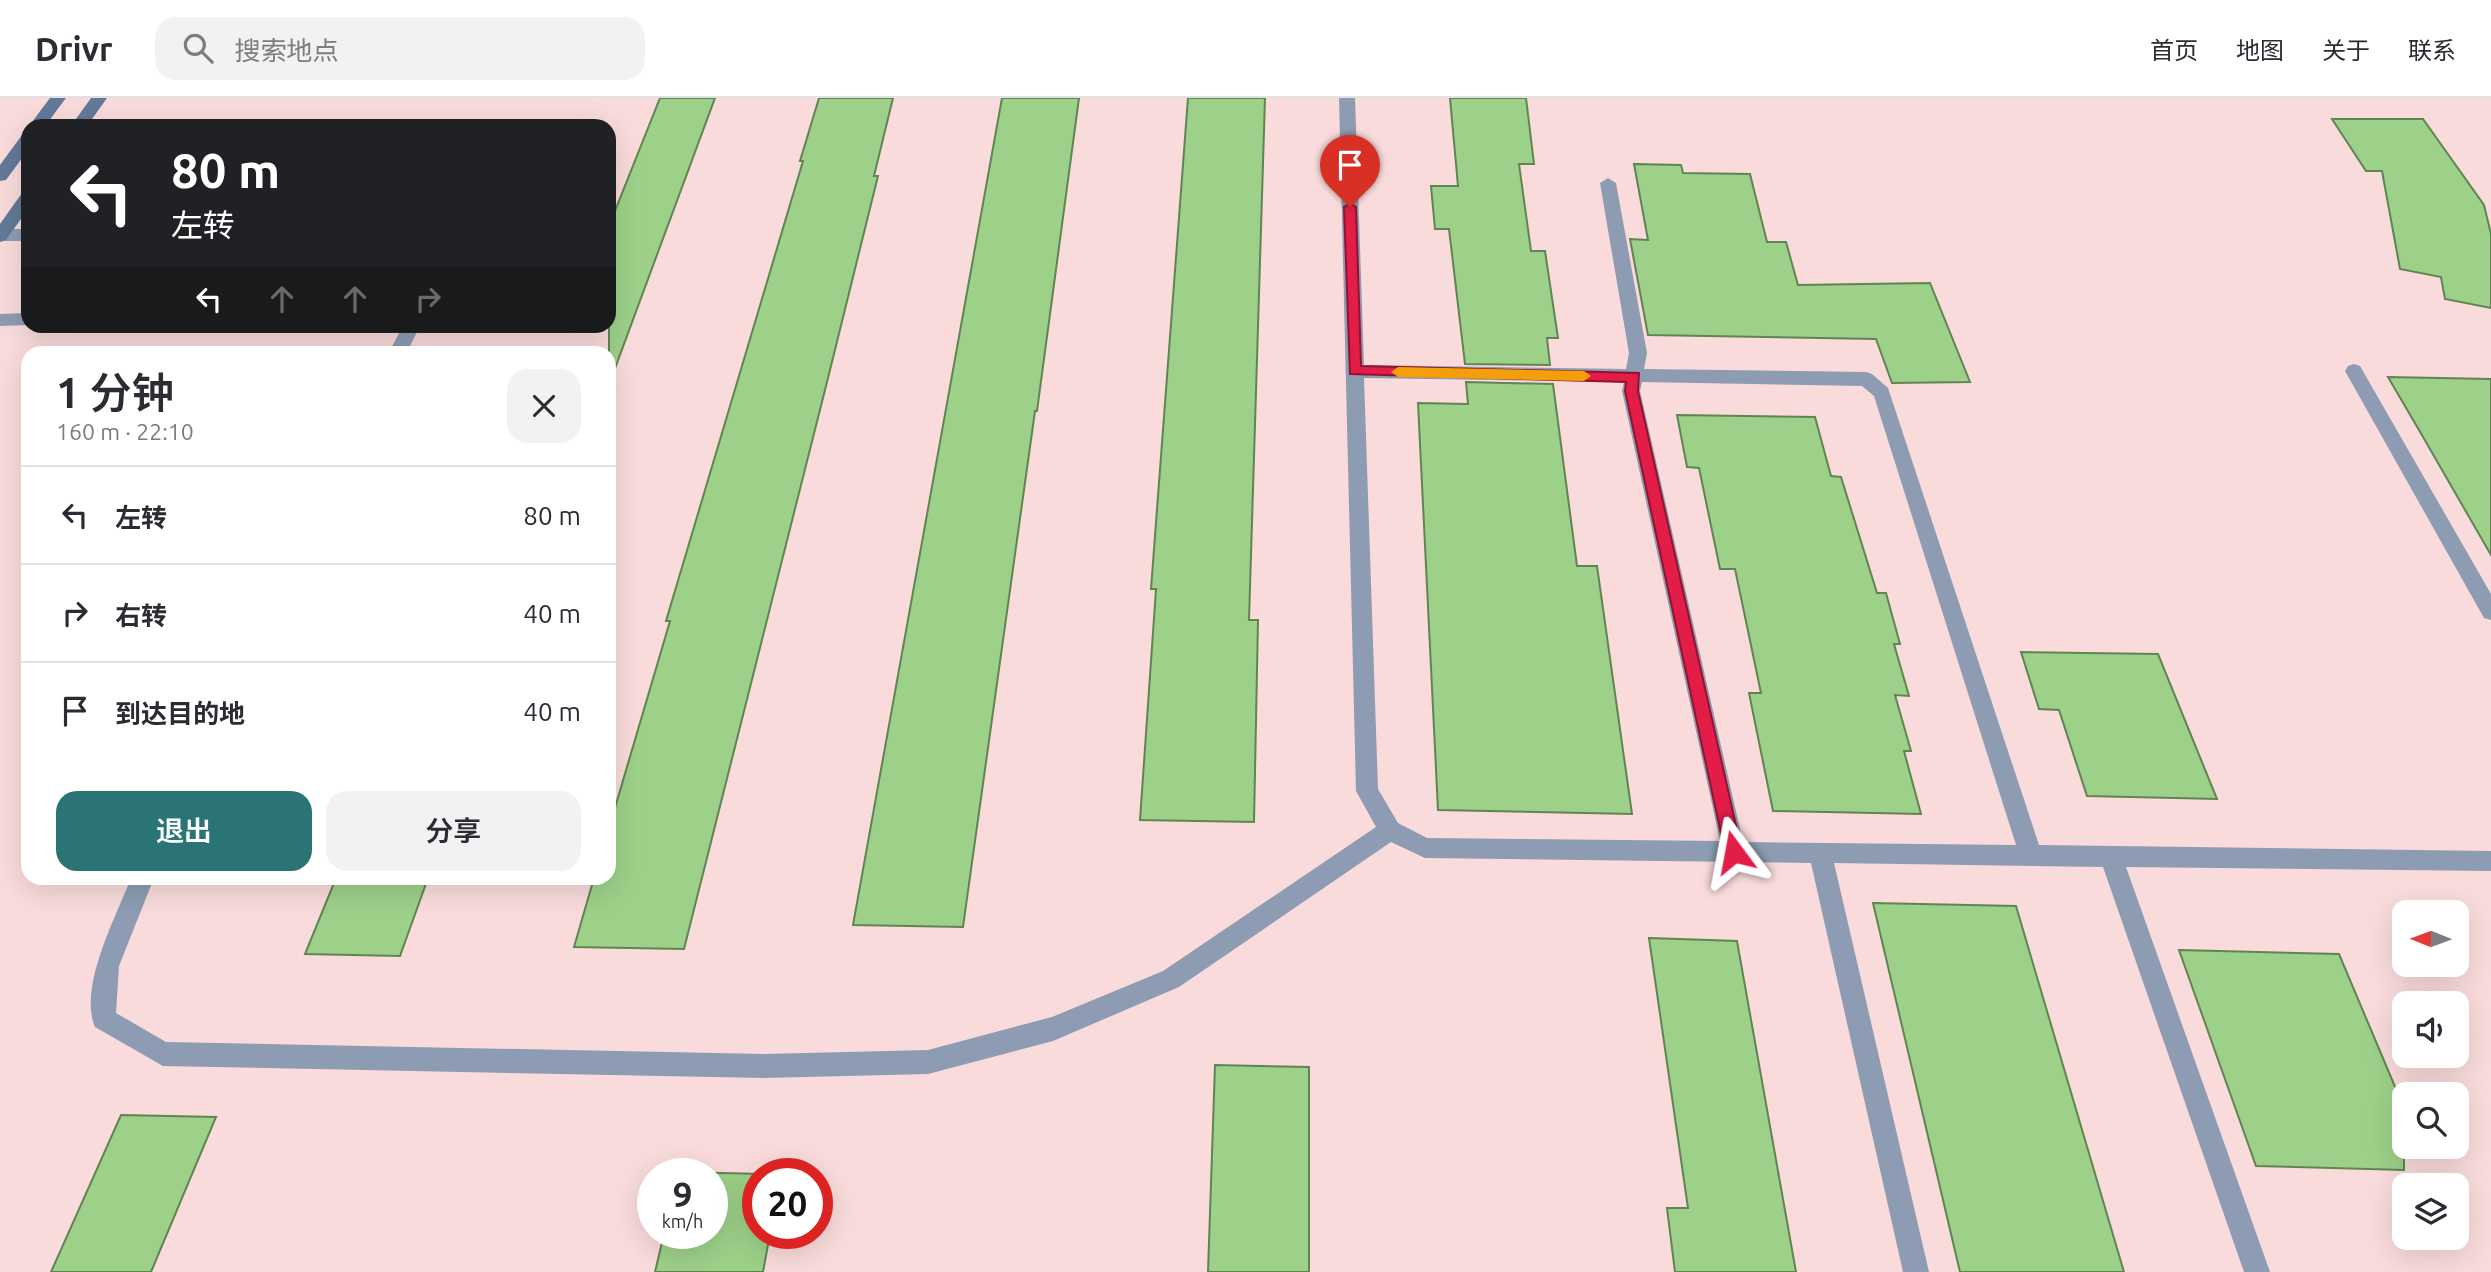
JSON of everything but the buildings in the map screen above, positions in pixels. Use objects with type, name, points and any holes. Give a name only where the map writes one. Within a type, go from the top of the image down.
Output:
[{"type":"main road","points":[[42,119],[58,98]]},
{"type":"main road","points":[[84,119],[99,98]]},
{"type":"main road","points":[[0,176],[21,148]]},
{"type":"main road","points":[[0,235],[21,206]]},
{"type":"lane","points":[[1347,98],[1367,791],[1390,830],[1425,848],[2491,861]]},
{"type":"lane","points":[[1608,183],[1638,353],[1632,391],[1734,852]]},
{"type":"lane","points":[[0,235],[21,235]]},
{"type":"lane","points":[[0,320],[21,319]]},
{"type":"lane","points":[[1354,371],[1866,379],[1882,393],[2031,855]]},
{"type":"lane","points":[[2354,371],[2491,612]]},
{"type":"lane","points":[[141,885],[107,966],[104,1019],[163,1054],[764,1066],[928,1062],[1053,1029],[1171,979],[1390,830]]},
{"type":"lane","points":[[1820,852],[1916,1272]]},
{"type":"lane","points":[[2110,855],[2257,1272]]},
{"type":"slow traffic","points":[[1398,372],[1584,376]]},
{"type":"route","points":[[1350,207],[1354,371],[1634,377],[1632,391],[1734,852]]}]
